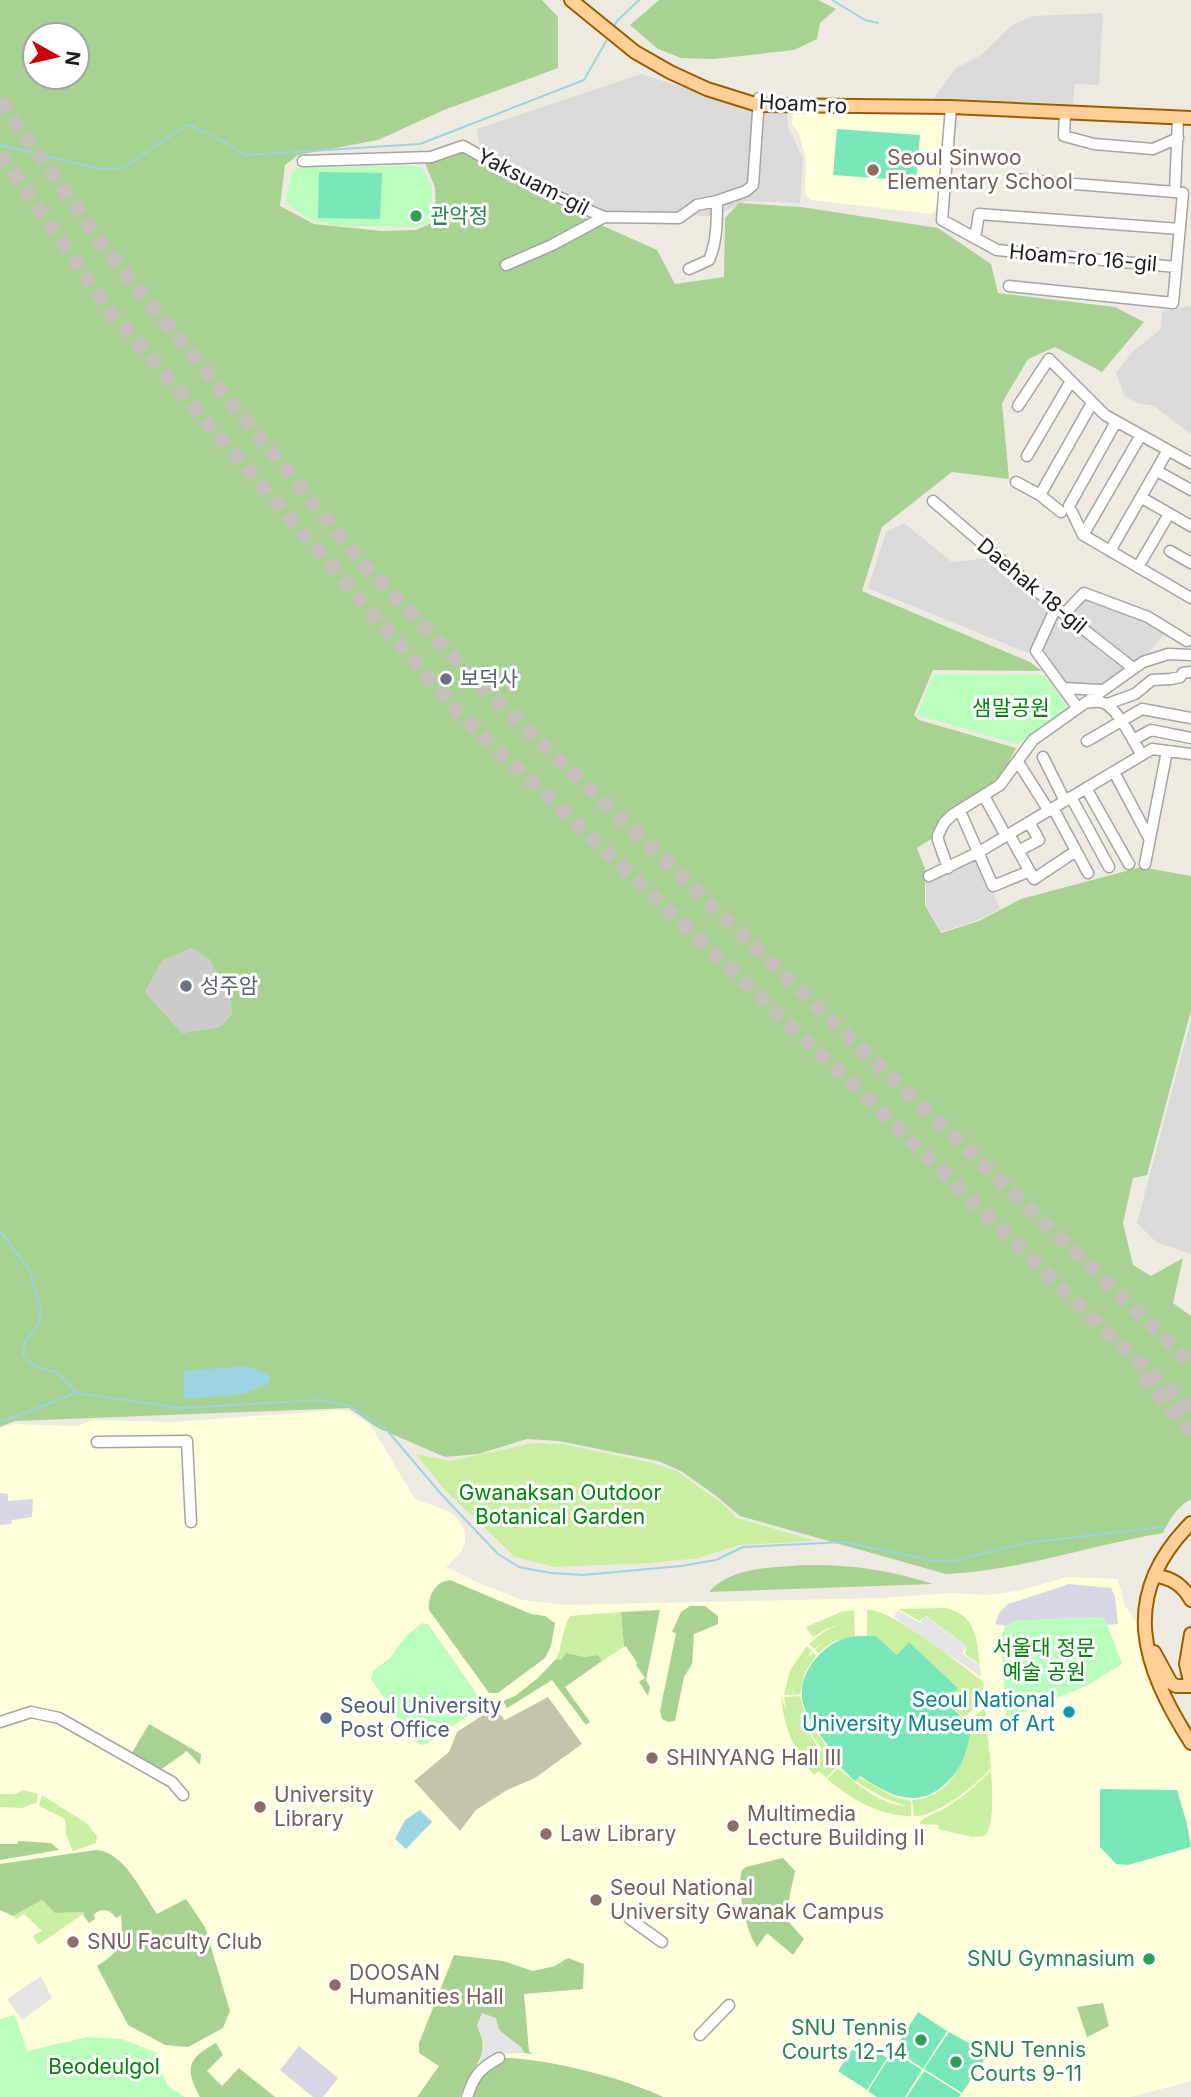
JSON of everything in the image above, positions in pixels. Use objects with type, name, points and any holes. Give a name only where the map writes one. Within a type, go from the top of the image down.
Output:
[{"type":"main road","name":"Hoam-ro","points":[[571,0],[635,52],[670,72],[707,89],[759,102],[1187,117]]},
{"type":"main road","points":[[581,0],[638,46],[677,68],[759,102],[932,102],[1080,107],[1187,117]]},
{"type":"main road","points":[[1191,1523],[1167,1551],[1154,1576],[1146,1603],[1144,1633],[1153,1671],[1191,1743]]},
{"type":"main road","points":[[1154,1576],[1166,1577],[1178,1584],[1191,1601]]},
{"type":"main road","points":[[1144,1633],[1170,1682],[1176,1686],[1191,1686],[1186,1664],[1191,1634]]},
{"type":"street","name":"Yaksuam-gil","points":[[303,162],[431,157],[463,146],[540,189],[604,217],[679,218],[697,205],[717,201],[753,186],[759,102]]},
{"type":"street","name":"Hoam-ro 16-gil","points":[[951,107],[943,219],[997,250],[1176,267]]},
{"type":"street","points":[[1065,113],[1064,136],[1094,144],[1153,149],[1178,138]]},
{"type":"street","points":[[1175,192],[1178,138],[1187,117]]},
{"type":"street","points":[[1009,286],[1172,303],[1183,193],[1014,179]]},
{"type":"street","points":[[689,269],[709,260],[713,251],[717,201]]},
{"type":"street","points":[[975,238],[979,214],[1180,229]]},
{"type":"street","points":[[506,265],[552,245],[604,217]]},
{"type":"street","points":[[1018,406],[1049,359],[1105,415],[1191,463]]},
{"type":"street","points":[[1027,456],[1071,381]]},
{"type":"street","points":[[1040,495],[1092,403]]},
{"type":"street","points":[[1116,422],[1069,506],[1083,535],[1191,598]]},
{"type":"street","points":[[1083,535],[1141,435]]},
{"type":"street","points":[[1110,551],[1168,450]]},
{"type":"street","points":[[1157,471],[1191,490]]},
{"type":"street","points":[[1016,482],[1040,495],[1060,512]]},
{"type":"street","points":[[1142,498],[1191,526]]},
{"type":"street","name":"Daehak 18-gil","points":[[933,501],[1060,610],[1133,668]]},
{"type":"street","points":[[1138,567],[1170,514]]},
{"type":"street","points":[[1170,551],[1191,563]]},
{"type":"street","points":[[1084,704],[1063,688],[1036,651],[1060,610],[1084,593],[1148,617],[1189,638],[1186,657]]},
{"type":"street","points":[[1063,688],[1105,690],[1133,668],[1155,657],[1186,657]]},
{"type":"street","points":[[1020,764],[1033,740],[1105,690],[1144,666],[1186,657]]},
{"type":"street","points":[[1107,704],[1135,694],[1152,680],[1171,679],[1191,672]]},
{"type":"street","points":[[950,867],[942,835],[950,822],[985,799],[1036,745],[1084,704],[1097,701],[1107,704],[1142,755]]},
{"type":"street","points":[[1087,741],[1142,709],[1191,718]]},
{"type":"street","points":[[1133,740],[1151,730],[1191,738]]},
{"type":"street","points":[[929,876],[979,852],[1152,749],[1191,754]]},
{"type":"street","points":[[1145,864],[1167,751]]},
{"type":"street","points":[[1043,757],[1109,867]]},
{"type":"street","points":[[1020,764],[1051,809],[1088,873]]},
{"type":"street","points":[[1114,772],[1149,838]]},
{"type":"street","points":[[1086,788],[1129,864]]},
{"type":"street","points":[[985,799],[1034,879],[1076,852]]},
{"type":"street","points":[[961,813],[993,886],[1030,871]]},
{"type":"street","points":[[1018,851],[1039,841],[1029,822]]},
{"type":"street","points":[[97,1442],[187,1441],[191,1522]]},
{"type":"street","points":[[0,1722],[31,1712],[59,1718],[173,1782],[183,1795]]},
{"type":"street","points":[[630,1919],[662,1942]]},
{"type":"street","points":[[700,2035],[729,2005]]},
{"type":"street","points":[[467,2097],[473,2080],[483,2066],[499,2058]]},
{"type":"shaded area","points":[[1103,13],[1099,85],[1075,84],[1073,104],[934,98],[956,68],[981,55],[1011,26],[1032,16]]},
{"type":"shaded area","points":[[641,74],[761,112],[787,112],[788,127],[803,159],[800,203],[746,201],[716,216],[605,213],[482,158],[477,129]]},
{"type":"shaded area","name":"Seoul Sinwoo Elementary School","points":[[797,111],[941,113],[944,120],[937,210],[931,214],[812,200],[805,194],[806,159],[799,133],[792,124],[793,114]]},
{"type":"shaded area","points":[[1191,306],[1191,434],[1154,406],[1125,397],[1116,373],[1133,351],[1161,329],[1162,311]]},
{"type":"shaded area","points":[[904,523],[952,562],[989,558],[1049,610],[1028,653],[868,588],[886,532]]},
{"type":"shaded area","points":[[1084,595],[1148,620],[1167,631],[1142,660],[1100,688],[1065,687],[1038,651],[1048,630]]},
{"type":"shaded area","points":[[978,857],[1000,909],[978,920],[941,932],[926,905],[926,881]]},
{"type":"shaded area","name":"성주암","points":[[191,948],[209,959],[230,999],[232,1014],[220,1027],[182,1033],[145,992],[162,961]]},
{"type":"shaded area","points":[[1191,1019],[1191,1254],[1156,1242],[1137,1223]]},
{"type":"shaded area","name":"Seoul National University Gwanak Campus","points":[[349,1411],[368,1423],[415,1499],[448,1511],[457,1518],[465,1531],[465,1542],[461,1552],[446,1567],[522,1600],[564,1605],[882,1598],[950,1593],[989,1595],[1068,1577],[1118,1579],[1125,1606],[1144,1633],[1191,1743],[1191,2081],[1131,2097],[663,2097],[616,2080],[467,2097],[0,2097],[0,1427],[14,1424],[77,1426],[92,1420],[174,1422]]},
{"type":"shaded area","points":[[0,1493],[8,1494],[8,1501],[33,1499],[32,1517],[0,1525]]},
{"type":"shaded area","points":[[1069,1584],[1111,1588],[1115,1596],[1118,1624],[1107,1625],[1105,1619],[1097,1617],[1013,1621],[1006,1626],[995,1624],[1000,1612],[1008,1604]]},
{"type":"shaded area","points":[[898,1610],[920,1623],[925,1616],[967,1646],[962,1653],[980,1666],[981,1677],[894,1617]]},
{"type":"shaded area","points":[[548,1697],[582,1744],[535,1778],[507,1790],[476,1810],[460,1831],[414,1781],[449,1752],[457,1732],[494,1708],[505,1720]]},
{"type":"shaded area","points":[[41,1976],[52,1998],[22,2020],[7,1999]]},
{"type":"shaded area","points":[[482,2013],[496,2018],[499,2030],[522,2048],[524,2053],[496,2054],[479,2063],[484,2045],[477,2025]]},
{"type":"shaded area","points":[[299,2046],[338,2078],[323,2097],[313,2097],[280,2070]]},
{"type":"green space","points":[[0,0],[542,0],[558,17],[558,68],[444,110],[378,140],[298,155],[285,165],[280,206],[314,224],[381,231],[416,230],[436,221],[435,187],[425,163],[466,152],[572,212],[657,250],[675,284],[724,277],[725,218],[739,203],[801,207],[938,228],[991,264],[998,293],[1115,307],[1144,322],[1102,372],[1055,347],[1028,359],[1002,403],[1009,479],[952,472],[882,527],[862,591],[1030,662],[1042,671],[933,670],[914,715],[919,720],[1016,748],[999,781],[940,819],[933,838],[917,848],[925,869],[925,905],[941,933],[979,921],[1021,899],[1141,867],[1191,876],[1191,1010],[1147,1175],[1133,1178],[1123,1223],[1133,1265],[1151,1276],[1183,1258],[1173,1303],[1191,1316],[1191,1499],[1174,1514],[1163,1533],[1028,1563],[946,1574],[740,1516],[681,1471],[658,1461],[559,1441],[527,1439],[478,1454],[445,1457],[378,1428],[349,1408],[15,1421],[0,1427]],"holes":[[[191,948],[209,959],[230,999],[232,1014],[220,1027],[182,1033],[145,992],[162,961]]]},
{"type":"green space","points":[[659,0],[818,0],[836,9],[820,23],[817,39],[794,50],[714,59],[681,58],[658,49],[630,25]]},
{"type":"green space","points":[[837,129],[920,135],[916,181],[833,175]]},
{"type":"green space","points":[[415,166],[423,169],[432,188],[432,221],[416,227],[337,226],[313,221],[285,203],[292,171],[304,167]]},
{"type":"green space","points":[[319,172],[382,173],[380,219],[318,218]]},
{"type":"green space","name":"샘말공원","points":[[934,674],[1045,675],[1069,710],[1017,744],[917,715]]},
{"type":"green space","name":"Gwanaksan Outdoor Botanical Garden","points":[[533,1443],[561,1444],[653,1463],[677,1471],[723,1504],[737,1518],[816,1541],[739,1545],[699,1558],[652,1563],[555,1567],[515,1557],[445,1490],[416,1454],[450,1461]]},
{"type":"green space","points":[[805,1565],[870,1569],[933,1584],[709,1592],[718,1583],[741,1573]]},
{"type":"green space","points":[[450,1580],[531,1614],[545,1616],[555,1623],[551,1646],[545,1658],[498,1693],[489,1693],[429,1610],[434,1590],[440,1583]]},
{"type":"green space","points":[[690,1606],[705,1606],[718,1616],[718,1624],[694,1634],[692,1664],[684,1677],[675,1721],[668,1722],[662,1719],[660,1711],[676,1633],[672,1632],[681,1612]]},
{"type":"green space","points":[[946,1608],[956,1611],[969,1622],[976,1637],[980,1665],[965,1654],[967,1646],[926,1616],[919,1621],[899,1609]]},
{"type":"green space","points":[[660,1610],[646,1680],[650,1687],[648,1696],[639,1682],[645,1678],[626,1646],[624,1647],[621,1612]]},
{"type":"green space","points":[[854,1610],[855,1636],[832,1642],[818,1653],[815,1650],[824,1642],[814,1649],[809,1644],[825,1631],[841,1624],[824,1630],[813,1637],[806,1627],[841,1612]]},
{"type":"green space","points":[[867,1610],[878,1612],[908,1627],[980,1679],[985,1702],[964,1718],[946,1701],[958,1688],[910,1643],[897,1655],[876,1636],[867,1636]]},
{"type":"green space","points":[[621,1612],[624,1647],[602,1661],[598,1655],[585,1657],[566,1653],[561,1660],[556,1659],[570,1616]]},
{"type":"green space","name":"서울대 정문 예술 공원","points":[[1097,1617],[1105,1619],[1122,1664],[1088,1685],[1006,1720],[1001,1636],[1006,1626],[1013,1621]]},
{"type":"green space","points":[[422,1623],[428,1624],[481,1700],[482,1706],[421,1745],[412,1739],[371,1679],[374,1670],[389,1659],[406,1636]]},
{"type":"green space","points":[[876,1636],[897,1655],[909,1642],[958,1688],[946,1702],[972,1727],[965,1755],[956,1772],[944,1785],[923,1797],[902,1797],[881,1789],[860,1776],[855,1781],[823,1751],[828,1745],[810,1720],[803,1703],[803,1683],[818,1656],[834,1643],[847,1638]]},
{"type":"green space","points":[[807,1646],[812,1651],[805,1660],[813,1652],[816,1655],[805,1672],[800,1694],[794,1695],[794,1688],[793,1695],[784,1695],[790,1670]]},
{"type":"green space","points":[[566,1653],[585,1657],[598,1655],[602,1661],[565,1687],[590,1722],[586,1725],[552,1680],[507,1708],[503,1701],[515,1696],[556,1659],[561,1660]]},
{"type":"green space","points":[[781,1696],[786,1710],[784,1697],[800,1696],[806,1717],[827,1747],[823,1751],[804,1724],[816,1744],[837,1767],[826,1778],[819,1771],[814,1775],[795,1748],[784,1717]]},
{"type":"green space","points":[[985,1708],[991,1768],[945,1806],[914,1816],[912,1800],[937,1793],[954,1777],[968,1743],[972,1726],[967,1722]]},
{"type":"green space","points":[[149,1724],[201,1754],[200,1765],[187,1751],[159,1771],[130,1756]]},
{"type":"green space","points":[[838,1768],[861,1787],[878,1798],[906,1806],[884,1798],[855,1781],[859,1777],[892,1796],[911,1801],[911,1816],[877,1810],[846,1793],[827,1779]]},
{"type":"green space","points":[[991,1770],[992,1814],[985,1836],[972,1837],[938,1829],[939,1825],[919,1824],[924,1818],[959,1799]]},
{"type":"green space","points":[[1100,1789],[1177,1790],[1191,1847],[1128,1865],[1116,1864],[1100,1847]]},
{"type":"green space","points":[[24,1790],[38,1794],[36,1804],[23,1808],[0,1807],[0,1794],[14,1794]]},
{"type":"green space","points":[[42,1795],[86,1823],[97,1836],[96,1843],[73,1851],[66,1835],[65,1819],[39,1806]]},
{"type":"green space","points":[[18,1841],[51,1843],[59,1850],[0,1860],[0,1844],[18,1844]]},
{"type":"green space","points":[[96,1850],[106,1852],[124,1866],[157,1914],[186,1899],[205,1927],[230,2011],[223,2028],[188,2047],[165,2045],[128,2025],[97,1966],[112,1955],[119,1945],[122,1933],[121,1915],[116,1918],[109,1911],[100,1911],[94,1914],[95,1919],[89,1923],[83,1915],[85,1912],[55,1913],[42,1900],[13,1916],[0,1910],[0,1864]]},
{"type":"green space","points":[[783,1858],[795,1871],[785,1918],[804,1939],[793,1955],[767,1933],[757,1947],[749,1931],[741,1898],[742,1870]]},
{"type":"green space","points":[[42,1900],[55,1913],[86,1912],[38,1945],[33,1936],[42,1931],[24,1914],[16,1919],[13,1916]]},
{"type":"green space","points":[[454,1955],[503,1961],[533,1971],[555,1966],[568,1958],[584,1964],[583,1989],[524,1994],[529,2051],[532,2054],[524,2053],[502,2034],[497,2025],[477,2025],[482,2036],[481,2055],[460,2097],[417,2097],[439,2066],[419,2053],[419,2043]]},
{"type":"green space","points":[[1103,2003],[1109,2026],[1087,2037],[1077,2007]]},
{"type":"green space","name":"SNU Tennis Courts 12-14","points":[[918,2012],[947,2031],[923,2069],[895,2049]]},
{"type":"green space","name":"Beodeulgol","points":[[15,2015],[27,2051],[88,2037],[122,2039],[157,2053],[154,2059],[169,2087],[185,2097],[0,2097],[0,2019]]},
{"type":"green space","name":"SNU Tennis Courts 9-11","points":[[949,2032],[988,2054],[962,2093],[924,2069]]},
{"type":"green space","points":[[859,2039],[887,2058],[867,2090],[838,2071]]},
{"type":"green space","points":[[216,2043],[223,2055],[207,2071],[222,2086],[239,2068],[275,2097],[200,2097],[192,2078],[192,2065],[199,2054]]},
{"type":"green space","points":[[893,2051],[922,2070],[905,2097],[877,2097],[868,2091]]},
{"type":"green space","points":[[499,2058],[537,2061],[582,2070],[663,2097],[467,2097],[473,2080]]},
{"type":"green space","points":[[924,2071],[961,2094],[959,2097],[907,2097]]},
{"type":"water","points":[[248,1366],[271,1376],[267,1385],[242,1394],[184,1399],[184,1371]]},
{"type":"water","points":[[420,1810],[432,1822],[406,1849],[395,1839],[405,1820]]},
{"type":"waterway","points":[[613,28],[639,0]]},
{"type":"waterway","points":[[832,0],[865,20],[878,23]]},
{"type":"waterway","points":[[0,145],[100,169],[123,168],[187,125],[209,133],[246,155],[420,144],[584,80],[609,36]]},
{"type":"waterway","points":[[0,1231],[29,1269],[41,1309],[39,1324],[25,1342],[23,1353],[34,1366],[58,1373],[77,1393]]},
{"type":"waterway","points":[[0,1422],[77,1393],[180,1408],[321,1400],[350,1406],[386,1429],[442,1495],[498,1554],[519,1567],[551,1573],[583,1575],[681,1566],[716,1560],[743,1547],[844,1542],[935,1561],[953,1561],[1025,1543],[1163,1527]]},
{"type":"tunnel","points":[[0,100],[107,251],[362,563],[486,690],[1191,1363]]},
{"type":"tunnel","points":[[0,153],[110,311],[460,714],[860,1091],[1100,1326],[1191,1410]]},
{"type":"tunnel","points":[[1142,1375],[1191,1433]]},
{"type":"place","name":"Seoul Sinwoo Elementary School","points":[[873,170]]},
{"type":"place","name":"관악정","points":[[416,216]]},
{"type":"place","name":"보덕사","points":[[446,679]]},
{"type":"place","name":"성주암","points":[[186,986]]},
{"type":"place","name":"Seoul National University Museum of Art","points":[[1069,1712]]},
{"type":"place","name":"Seoul University Post Office","points":[[326,1718]]},
{"type":"place","name":"SHINYANG Hall Ⅲ","points":[[652,1758]]},
{"type":"place","name":"University Library","points":[[260,1807]]},
{"type":"place","name":"Multimedia Lecture Building Ⅱ","points":[[733,1826]]},
{"type":"place","name":"Law Library","points":[[546,1834]]},
{"type":"place","name":"Seoul National University Gwanak Campus","points":[[596,1900]]},
{"type":"place","name":"SNU Faculty Club","points":[[73,1942]]},
{"type":"place","name":"SNU Gymnasium","points":[[1149,1959]]},
{"type":"place","name":"DOOSAN Humanities Hall","points":[[335,1985]]},
{"type":"place","name":"SNU Tennis Courts 12-14","points":[[921,2040]]},
{"type":"place","name":"SNU Tennis Courts 9-11","points":[[956,2062]]}]
